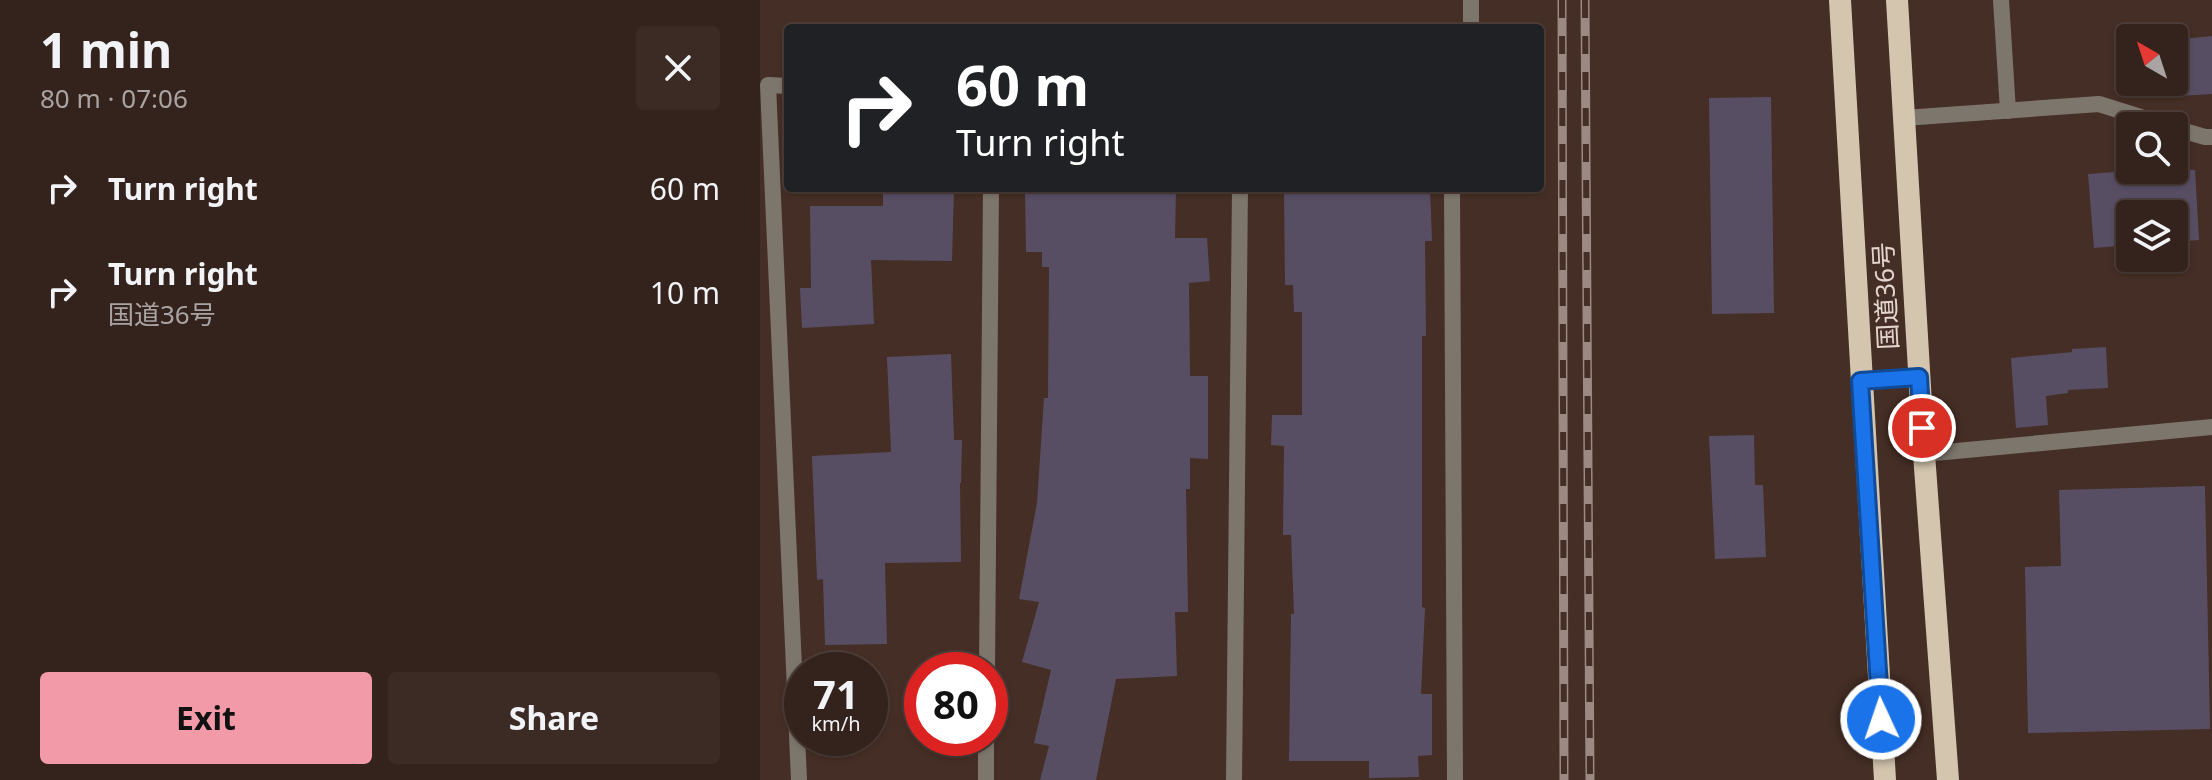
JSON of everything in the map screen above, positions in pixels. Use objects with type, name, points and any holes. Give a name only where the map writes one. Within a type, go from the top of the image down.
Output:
[{"type":"highway","name":"国道36号","points":[[1840,0],[1885,780]]},
{"type":"highway","name":"国道36号","points":[[1897,0],[1924,454],[1948,780]]},
{"type":"street","points":[[1471,0],[1471,24]]},
{"type":"street","points":[[2001,0],[2008,111]]},
{"type":"street","points":[[784,86],[768,85],[799,780]]},
{"type":"street","points":[[1904,118],[2099,104],[2124,112]]},
{"type":"street","points":[[2188,132],[2212,137]]},
{"type":"street","points":[[987,652],[991,192]]},
{"type":"street","points":[[1234,780],[1240,192]]},
{"type":"street","points":[[1452,192],[1455,780]]},
{"type":"street","points":[[1860,381],[1919,377]]},
{"type":"street","points":[[1924,454],[2212,427]]},
{"type":"street","points":[[986,756],[986,780]]},
{"type":"building","points":[[2212,36],[2212,94],[2188,95],[2188,39]]},
{"type":"building","points":[[1771,97],[1774,313],[1712,314],[1709,98]]},
{"type":"building","points":[[2188,170],[2195,170],[2199,240],[2188,241],[2188,200],[2116,200],[2116,246],[2094,248],[2088,174],[2116,172],[2116,184],[2188,184]]},
{"type":"building","points":[[883,192],[954,192],[952,261],[871,260],[874,324],[802,328],[800,288],[811,288],[810,206],[883,206]]},
{"type":"building","points":[[1025,192],[1176,192],[1175,238],[1207,238],[1210,281],[1189,283],[1190,376],[1208,376],[1208,459],[1190,458],[1190,489],[1186,489],[1188,612],[1175,612],[1177,676],[1116,679],[1096,780],[1040,780],[1049,746],[1034,743],[1051,670],[1022,662],[1039,602],[1019,599],[1037,503],[1044,398],[1048,398],[1049,267],[1042,267],[1042,252],[1026,252]]},
{"type":"building","points":[[1284,192],[1430,192],[1432,241],[1425,241],[1426,336],[1422,336],[1422,607],[1425,608],[1421,694],[1432,694],[1432,755],[1418,756],[1419,777],[1369,778],[1369,761],[1289,761],[1291,614],[1294,614],[1291,535],[1283,535],[1284,446],[1271,445],[1272,415],[1302,415],[1302,312],[1294,312],[1293,285],[1285,285]]},
{"type":"building","points":[[2106,347],[2108,388],[2068,390],[2068,393],[2046,396],[2048,425],[2016,428],[2011,358]]},
{"type":"building","points":[[951,354],[954,440],[962,440],[961,562],[885,563],[887,644],[825,645],[823,579],[817,580],[812,456],[891,452],[887,357]]},
{"type":"building","points":[[1754,435],[1755,485],[1763,485],[1766,557],[1715,559],[1709,436]]},
{"type":"building","points":[[2205,486],[2210,729],[2028,733],[2025,567],[2061,566],[2059,490]]},
{"type":"railway","points":[[1562,0],[1564,780]]},
{"type":"railway","points":[[1585,0],[1590,780]]},
{"type":"route","points":[[1881,719],[1860,381],[1919,377],[1922,428]]}]
